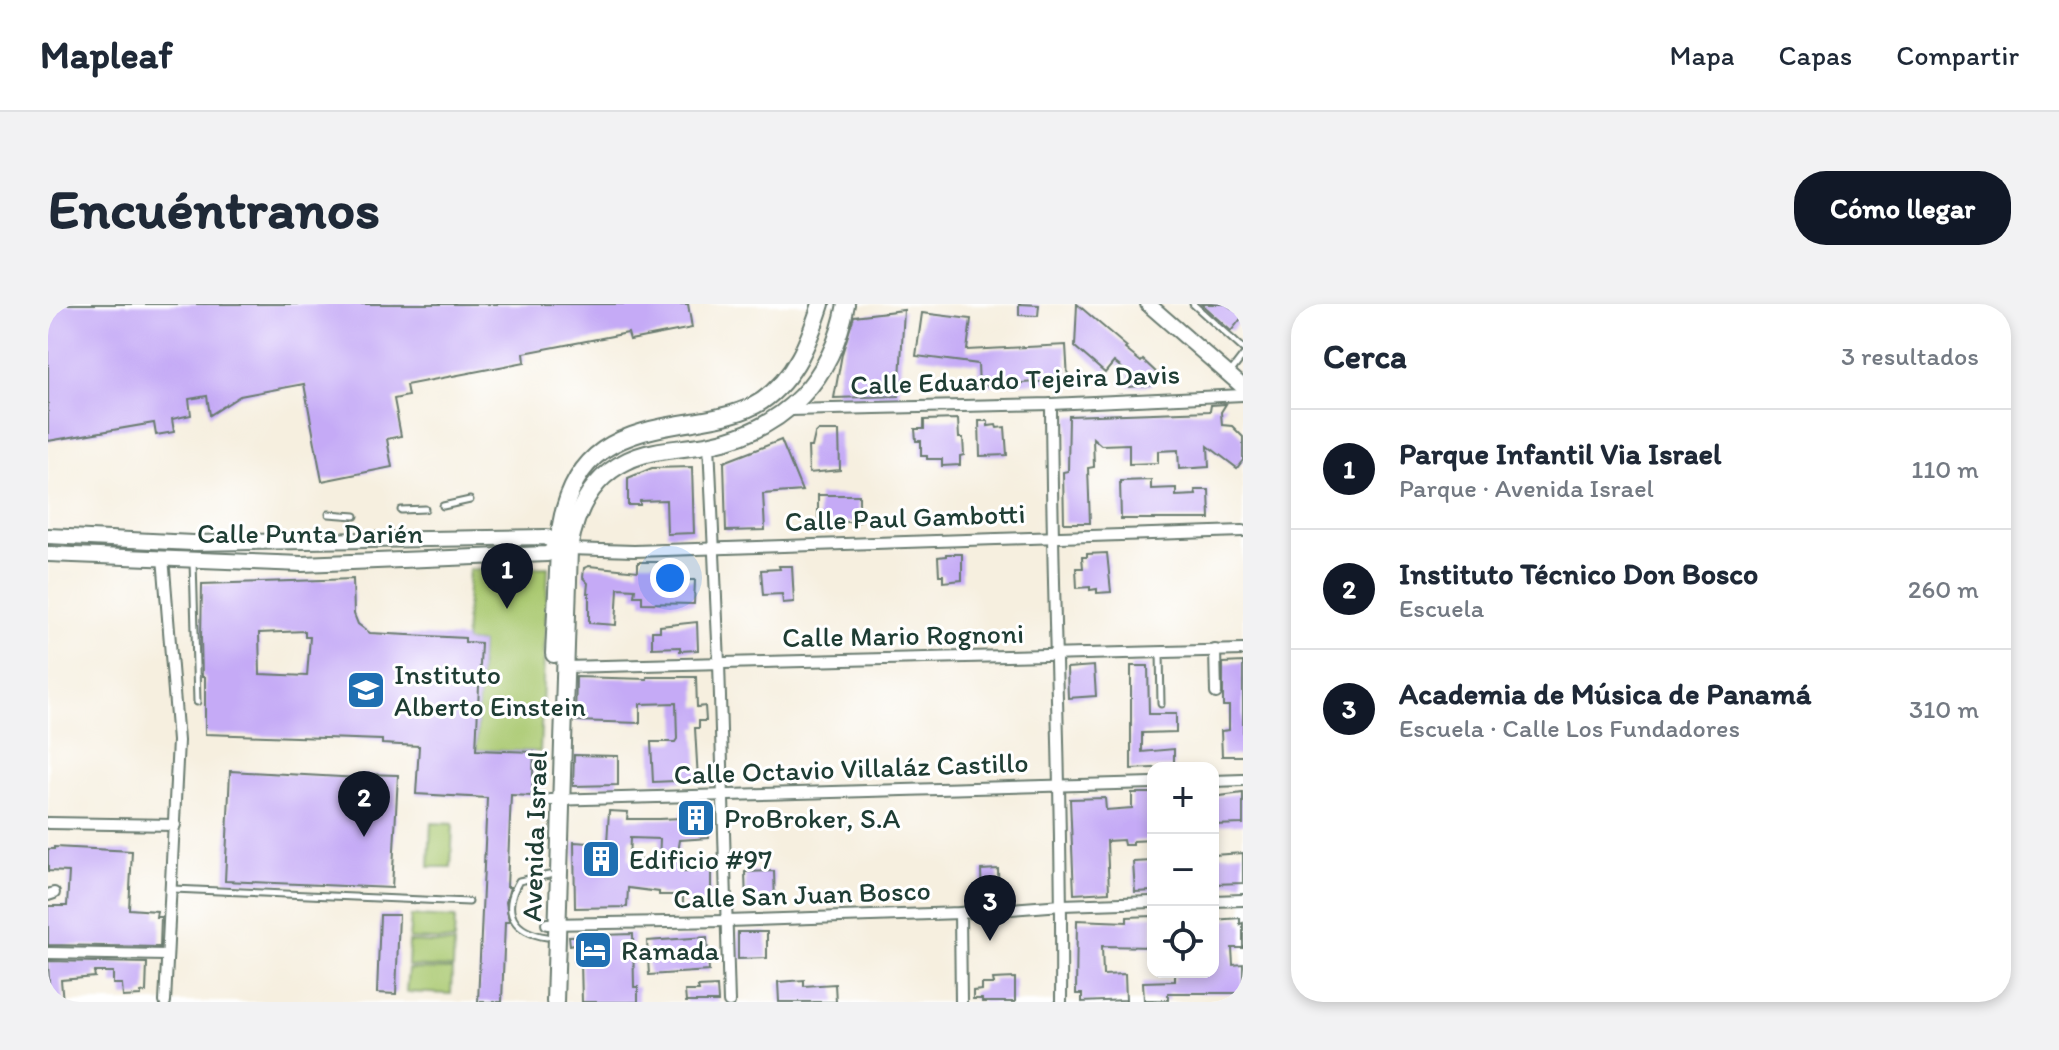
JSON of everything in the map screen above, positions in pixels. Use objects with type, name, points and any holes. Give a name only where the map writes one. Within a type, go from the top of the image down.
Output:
[{"type":"main road","name":"Avenida Israel","points":[[555,1002],[549,875],[565,667],[563,510],[584,467],[623,437],[715,419],[763,400],[802,359],[821,304]]},
{"type":"main road","name":"Avenida Israel","points":[[544,1002],[551,928],[563,548],[582,503],[606,475],[627,461],[651,453],[709,444],[758,429],[789,410],[824,369],[841,329],[846,304]]},
{"type":"street","points":[[1148,304],[1243,387]]},
{"type":"street","name":"Calle Eduardo Tejeira Davis","points":[[789,410],[1051,404],[1243,395]]},
{"type":"street","points":[[1051,404],[1054,655],[1062,905],[1061,1002]]},
{"type":"street","points":[[709,444],[729,1002]]},
{"type":"street","name":"Calle Paul Gambotti","points":[[563,548],[634,551],[1243,531]]},
{"type":"street","name":"Calle Punta Darién","points":[[48,536],[293,543],[547,537],[563,548]]},
{"type":"street","name":"Calle Punta Darién","points":[[48,554],[302,564],[547,554],[563,548]]},
{"type":"street","points":[[163,557],[178,741],[165,1002]]},
{"type":"street","points":[[1215,650],[1216,693]]},
{"type":"street","name":"Calle Mario Rognoni","points":[[565,667],[1243,650]]},
{"type":"street","points":[[1219,781],[1243,780]]},
{"type":"street","name":"Calle Octavio Villaláz Castillo","points":[[555,800],[1147,783]]},
{"type":"street","points":[[48,823],[175,825]]},
{"type":"street","points":[[1219,901],[1243,900]]},
{"type":"street","name":"Calle San Juan Bosco","points":[[551,928],[960,913],[1147,902]]},
{"type":"street","points":[[960,913],[961,1002]]},
{"type":"street","points":[[48,953],[167,955]]},
{"type":"lane","points":[[1193,304],[1243,349]]},
{"type":"lane","points":[[1230,373],[1243,356]]},
{"type":"lane","points":[[443,506],[470,500]]},
{"type":"lane","points":[[401,510],[425,509]]},
{"type":"lane","points":[[329,514],[355,516]]},
{"type":"lane","points":[[492,538],[492,556]]},
{"type":"lane","points":[[163,557],[164,541]]},
{"type":"lane","points":[[193,560],[197,702]]},
{"type":"lane","points":[[1160,652],[1161,704]]},
{"type":"lane","points":[[549,875],[519,881],[514,891],[512,918],[520,930],[551,928]]},
{"type":"lane","points":[[172,889],[469,902]]},
{"type":"green space","points":[[548,567],[540,752],[476,750],[481,643],[465,642],[469,570]]},
{"type":"green space","points":[[431,823],[453,824],[451,867],[429,867]]},
{"type":"green space","points":[[411,916],[455,918],[454,941],[409,939]]},
{"type":"green space","points":[[409,942],[454,944],[453,968],[408,966]]},
{"type":"green space","points":[[408,969],[452,970],[451,994],[406,992]]},
{"type":"building","points":[[48,304],[688,304],[692,328],[630,340],[628,333],[524,353],[525,362],[406,385],[408,396],[394,399],[401,436],[387,439],[392,467],[322,481],[304,384],[240,396],[210,415],[207,396],[189,399],[191,415],[172,419],[174,432],[156,435],[154,423],[48,441]]},
{"type":"building","points":[[1019,304],[1039,305],[1038,316],[1019,315]]},
{"type":"building","points":[[1077,304],[1127,347],[1125,349],[1159,375],[1152,385],[1129,387],[1128,373],[1114,362],[1105,373],[1075,347]]},
{"type":"building","points":[[1201,304],[1226,304],[1243,316],[1231,331]]},
{"type":"building","points":[[904,310],[899,396],[834,398],[842,354],[854,316]]},
{"type":"building","points":[[922,313],[971,319],[967,350],[1066,345],[1068,380],[979,386],[978,364],[916,356]]},
{"type":"building","points":[[1226,404],[1221,412],[1222,425],[1232,426],[1243,437],[1243,460],[1237,468],[1208,446],[1209,467],[1179,469],[1178,450],[1158,451],[1158,463],[1129,464],[1129,444],[1101,445],[1093,438],[1094,467],[1088,468],[1090,523],[1064,523],[1063,472],[1068,471],[1069,416],[1210,411],[1211,405]]},
{"type":"building","points":[[958,419],[964,455],[960,456],[960,465],[942,466],[942,459],[921,456],[921,441],[916,441],[915,429],[924,429],[924,420]]},
{"type":"building","points":[[979,421],[988,421],[988,426],[1005,427],[1007,455],[980,456]]},
{"type":"building","points":[[818,431],[839,431],[840,470],[809,473],[808,447],[812,447]]},
{"type":"building","points":[[781,440],[802,491],[763,494],[765,530],[726,531],[724,462]]},
{"type":"building","points":[[692,467],[694,533],[667,534],[666,500],[640,501],[640,505],[628,505],[628,478],[652,468]]},
{"type":"building","points":[[1151,480],[1151,489],[1176,488],[1176,496],[1196,495],[1195,490],[1209,490],[1210,519],[1121,519],[1120,481]]},
{"type":"building","points":[[818,495],[859,495],[859,522],[818,522]]},
{"type":"building","points":[[1107,553],[1111,592],[1097,593],[1097,589],[1090,590],[1090,587],[1077,588],[1076,568],[1083,568],[1082,557]]},
{"type":"building","points":[[962,554],[962,580],[943,582],[943,575],[939,575],[938,557]]},
{"type":"building","points":[[638,562],[658,562],[658,580],[695,580],[694,604],[642,603],[642,596],[634,596],[635,589],[618,588],[616,625],[589,623],[589,593],[588,583],[583,578],[584,568],[638,571]]},
{"type":"building","points":[[779,566],[792,566],[794,602],[783,603],[782,594],[763,595],[761,570],[780,569]]},
{"type":"building","name":"Instituto Alberto Einstein","points":[[353,579],[354,614],[358,624],[370,633],[465,638],[465,642],[481,643],[476,750],[534,752],[532,796],[511,795],[507,887],[510,887],[506,902],[509,922],[505,922],[502,1002],[478,1002],[487,798],[416,794],[419,746],[382,744],[382,740],[205,734],[202,584]],"holes":[[[305,631],[305,637],[310,637],[307,676],[260,674],[259,633]]]},
{"type":"building","points":[[697,622],[698,650],[652,648],[652,631],[660,631],[660,626]]},
{"type":"building","points":[[1243,662],[1243,756],[1222,756],[1221,731],[1229,730],[1229,706],[1223,706],[1223,663]]},
{"type":"building","points":[[1094,666],[1096,696],[1068,698],[1067,668]]},
{"type":"building","points":[[1131,666],[1148,666],[1149,714],[1176,714],[1176,732],[1142,733],[1142,752],[1174,749],[1174,762],[1147,762],[1147,768],[1131,769]]},
{"type":"building","points":[[576,677],[696,677],[697,707],[705,706],[706,721],[699,721],[699,728],[695,728],[698,780],[653,782],[651,742],[675,742],[677,739],[676,703],[640,704],[640,723],[575,721]]},
{"type":"building","points":[[574,755],[618,756],[618,785],[573,786]]},
{"type":"building","points":[[230,771],[359,778],[360,774],[398,775],[392,888],[225,881]]},
{"type":"building","points":[[1132,793],[1147,793],[1147,840],[1133,841],[1133,845],[1124,845],[1123,840],[1107,841],[1109,892],[1074,894],[1070,799],[1105,798],[1106,810],[1132,808]]},
{"type":"building","points":[[1243,793],[1243,824],[1219,825],[1219,796]]},
{"type":"building","points":[[710,809],[709,838],[680,840],[678,852],[679,871],[711,871],[711,905],[683,904],[683,895],[659,895],[659,892],[628,888],[627,907],[575,908],[574,842],[607,844],[609,811],[628,812],[627,819],[659,819],[681,818],[681,811]],"holes":[[[630,838],[660,839],[659,862],[629,859]]]},
{"type":"building","points":[[48,849],[132,851],[129,909],[157,911],[156,917],[161,917],[160,947],[48,945],[48,906],[67,906],[69,872],[48,871]]},
{"type":"building","points":[[1243,853],[1243,883],[1219,884],[1219,855]]},
{"type":"building","points":[[1147,861],[1147,891],[1135,892],[1133,862]]},
{"type":"building","points":[[998,869],[999,899],[982,899],[981,870]]},
{"type":"building","points":[[774,871],[775,904],[746,905],[745,872]]},
{"type":"building","points":[[380,915],[399,915],[396,994],[377,993]]},
{"type":"building","points":[[1147,916],[1147,947],[1102,946],[1103,975],[1125,974],[1126,1000],[1082,1002],[1082,994],[1076,994],[1077,920],[1127,922],[1127,917]]},
{"type":"building","points":[[1240,918],[1240,924],[1243,923],[1243,948],[1232,948],[1233,965],[1243,964],[1243,993],[1168,993],[1168,1000],[1144,1000],[1143,982],[1219,978],[1219,920]]},
{"type":"building","points":[[738,932],[767,932],[767,958],[738,959]]},
{"type":"building","points":[[633,934],[634,987],[638,987],[638,1002],[582,1002],[581,962],[574,962],[574,944],[570,945],[569,936]]},
{"type":"building","points":[[707,937],[709,971],[649,975],[647,941]]},
{"type":"building","points":[[48,961],[147,963],[146,992],[141,996],[123,997],[122,984],[113,984],[113,972],[94,972],[95,977],[61,980],[63,1002],[50,1002]]},
{"type":"building","points":[[1015,978],[1015,1002],[973,999],[973,991],[982,990],[982,984],[994,984],[993,979]]},
{"type":"building","points":[[804,980],[804,986],[835,984],[836,1002],[779,1002],[778,982]]},
{"type":"building","points":[[717,986],[718,1002],[686,1002],[685,991]]},
{"type":"place","name":"Parque Infantil Via Israel","points":[[507,609]]},
{"type":"place","name":"Instituto Alberto Einstein","points":[[366,690]]},
{"type":"place","name":"ProBroker, S.A","points":[[696,818]]},
{"type":"place","name":"Instituto Técnico Don Bosco","points":[[364,837]]},
{"type":"place","name":"Edificio #97","points":[[601,859]]},
{"type":"place","name":"Academia de Música de Panamá","points":[[990,941]]},
{"type":"place","name":"Ramada","points":[[593,950]]}]
